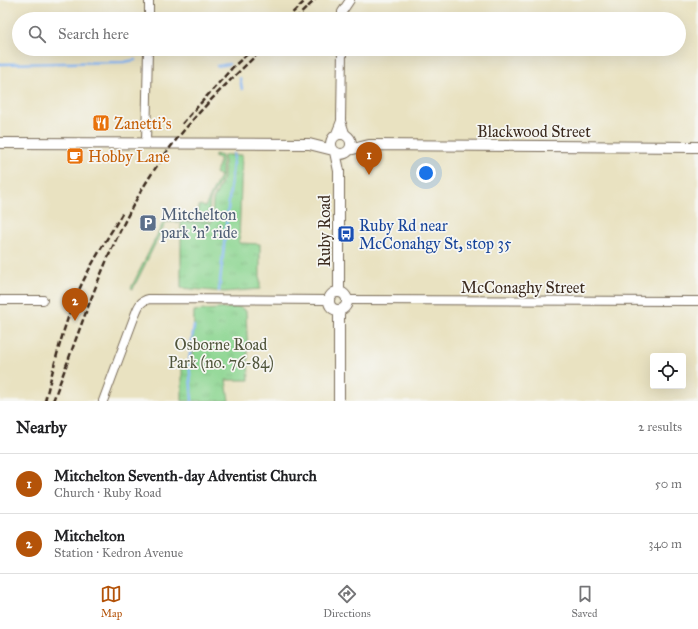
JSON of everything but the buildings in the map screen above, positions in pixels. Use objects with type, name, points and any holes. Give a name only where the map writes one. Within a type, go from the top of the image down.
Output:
[{"type":"street","points":[[149,0],[149,12]]},
{"type":"street","points":[[344,12],[350,0]]},
{"type":"street","points":[[146,143],[148,56]]},
{"type":"street","points":[[0,143],[309,144],[340,154],[348,151],[350,144],[341,121],[342,56]]},
{"type":"street","points":[[334,151],[331,144],[341,121]]},
{"type":"street","points":[[309,144],[341,135],[347,137]]},
{"type":"street","name":"Blackwood Street","points":[[347,137],[369,145]]},
{"type":"street","name":"Blackwood Street","points":[[348,151],[369,145],[698,147]]},
{"type":"street","name":"Ruby Road","points":[[334,151],[339,171],[339,292]]},
{"type":"street","name":"Ruby Road","points":[[339,171],[348,151]]},
{"type":"street","points":[[339,292],[344,294],[347,300],[345,306],[339,310],[333,308],[330,300],[332,294],[339,292]]},
{"type":"street","points":[[103,401],[135,315],[143,301],[150,299],[330,300]]},
{"type":"street","points":[[0,300],[43,300]]},
{"type":"street","name":"McConaghy Street","points":[[347,300],[698,301]]},
{"type":"street","points":[[339,310],[339,401]]},
{"type":"green space","points":[[215,154],[222,156],[222,178],[210,200],[208,222],[166,222],[133,289],[131,288],[164,221],[198,220],[199,206],[205,207],[220,176],[215,173],[219,165],[219,158],[215,158]]},
{"type":"green space","points":[[224,155],[242,155],[239,243],[260,244],[260,289],[224,292],[181,288],[181,222],[212,222],[213,200],[224,178]]},
{"type":"green space","name":"Osborne Road Park (no. 76-84)","points":[[240,307],[246,311],[249,380],[226,380],[229,401],[182,401],[182,363],[193,362],[194,311]]},
{"type":"waterway","points":[[0,64],[124,62],[135,60]]},
{"type":"waterway","points":[[217,66],[229,64]]},
{"type":"waterway","points":[[240,78],[242,89]]},
{"type":"waterway","points":[[219,291],[234,154]]},
{"type":"waterway","points":[[192,401],[189,361],[194,326]]},
{"type":"railway","points":[[293,12],[306,0]]},
{"type":"railway","points":[[302,12],[315,0]]},
{"type":"railway","points":[[182,124],[233,67],[245,56]]},
{"type":"railway","points":[[53,401],[107,259],[120,231],[149,178],[174,143],[202,110],[256,56]]},
{"type":"railway","points":[[45,401],[60,344],[73,303],[89,270],[123,212]]},
{"type":"place","name":"Zanetti's","points":[[101,123]]},
{"type":"place","name":"Hobby Lane","points":[[75,156]]},
{"type":"place","name":"Mitchelton Seventh-day Adventist Church","points":[[369,175]]},
{"type":"place","name":"Mitchelton park 'n' ride","points":[[148,223]]},
{"type":"place","name":"Ruby Rd near McConahgy St, stop 35","points":[[346,234]]},
{"type":"place","name":"Mitchelton","points":[[75,321]]}]
